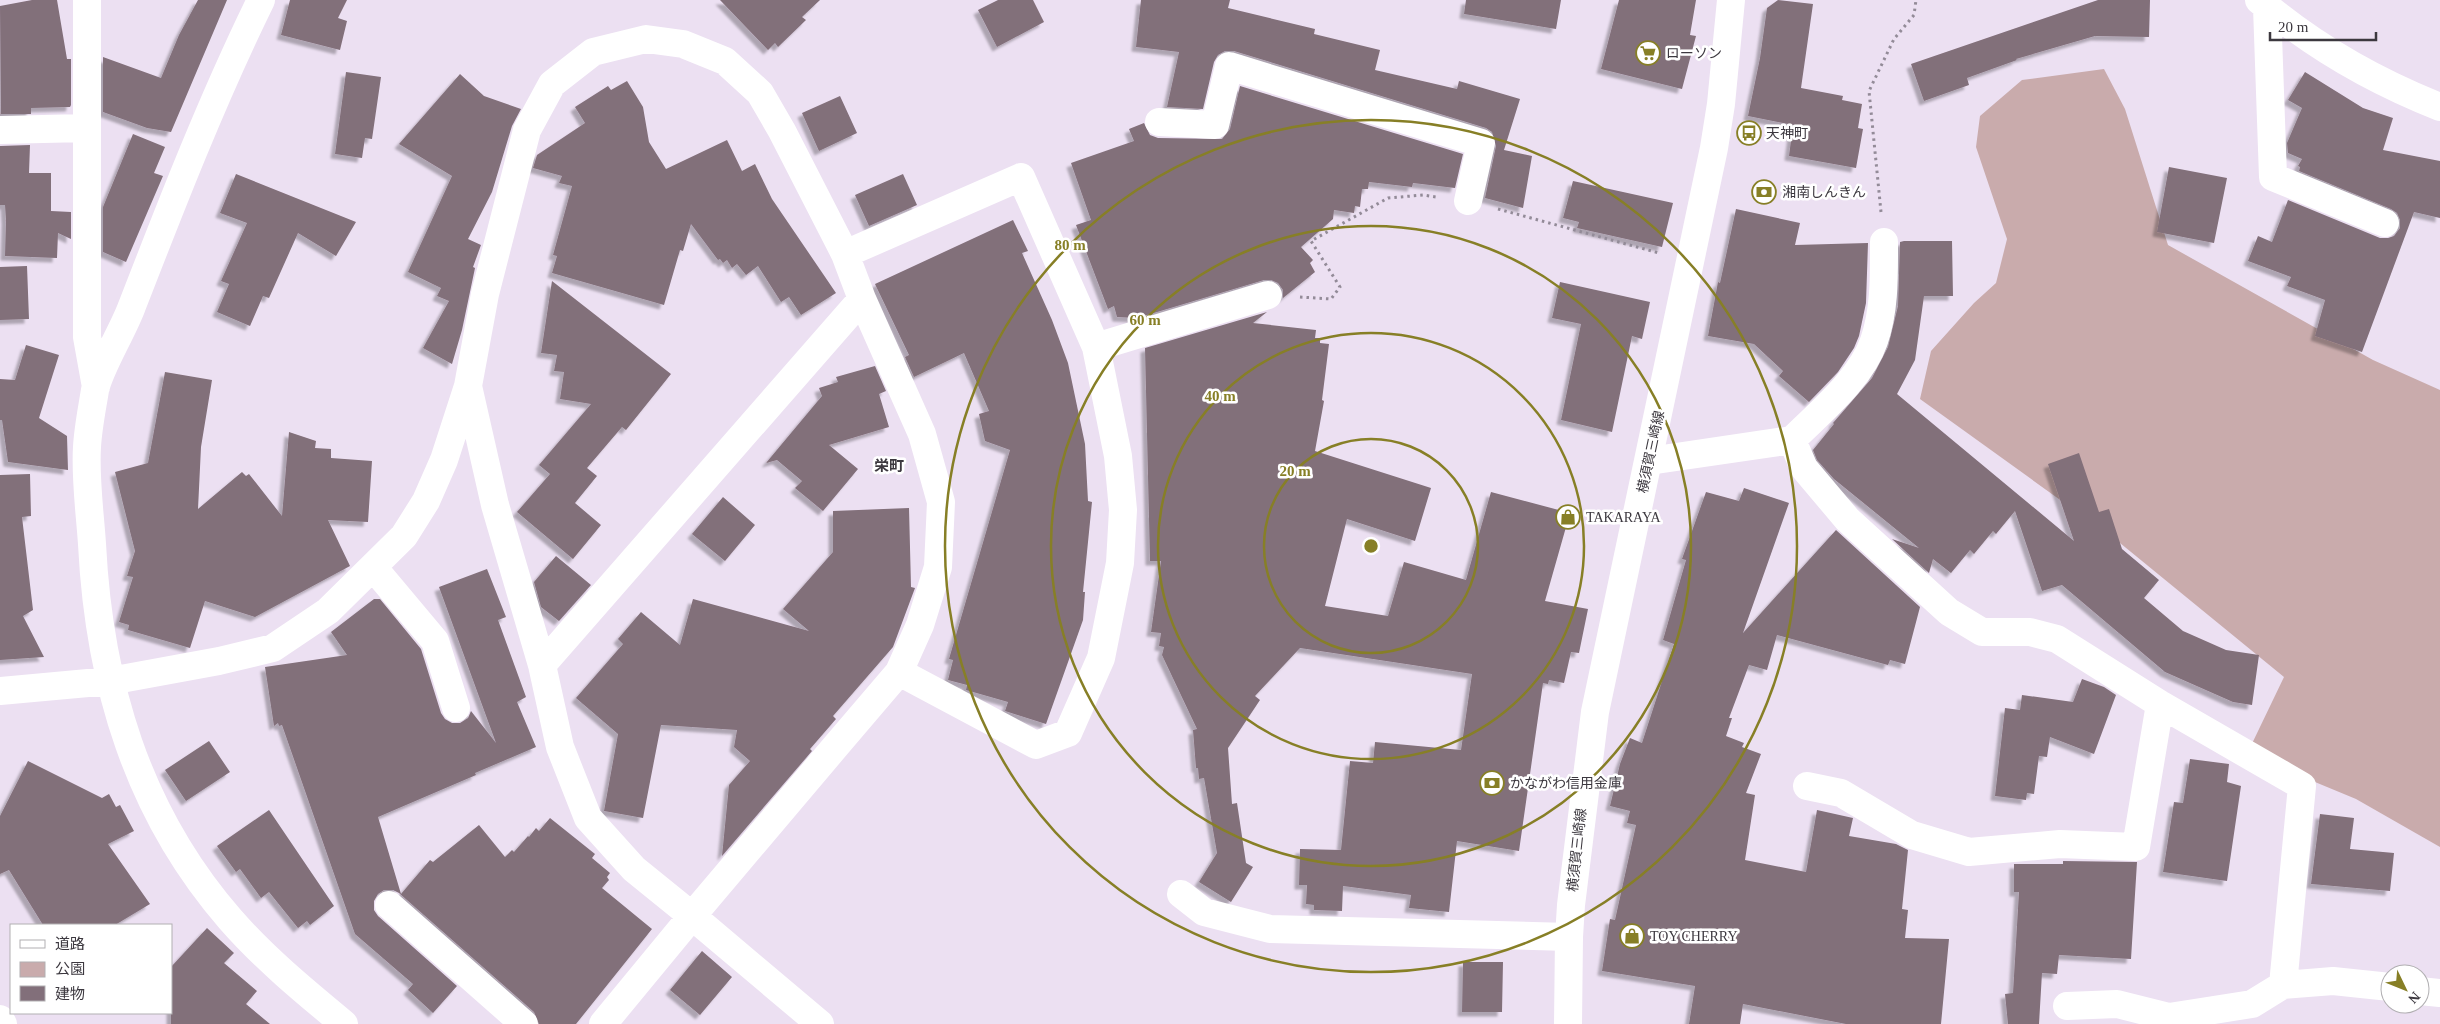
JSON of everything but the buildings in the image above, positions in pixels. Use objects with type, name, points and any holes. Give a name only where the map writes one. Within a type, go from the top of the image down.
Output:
[{"type":"street","points":[[87,0],[87,337],[96,386]]},
{"type":"street","points":[[261,0],[237,49],[187,165],[127,320],[96,386],[87,448],[94,574],[110,681],[118,715],[138,770],[164,823],[196,875],[230,919],[276,965],[344,1024]]},
{"type":"street","name":"横須賀三崎線","points":[[1568,1024],[1569,937],[1580,817],[1594,712],[1691,262],[1721,104],[1731,0]]},
{"type":"street","points":[[2263,4],[2318,45],[2382,82],[2440,107]]},
{"type":"street","points":[[2263,4],[2273,177],[2385,223]]},
{"type":"street","points":[[0,691],[110,681],[219,661],[273,648],[328,611],[404,536],[426,501],[444,460],[468,386],[486,294],[527,130],[552,84],[593,52],[646,39],[683,44],[726,61],[760,93],[846,254],[862,299],[922,434],[941,502],[938,567],[920,624],[900,672],[692,916],[603,1024]]},
{"type":"street","points":[[1159,122],[1215,125],[1229,66],[1481,143],[1468,201]]},
{"type":"street","points":[[0,130],[86,128]]},
{"type":"street","points":[[846,254],[1022,177],[1096,347],[1118,456],[1123,510],[1120,563],[1101,658],[1068,733],[1036,745],[900,672]]},
{"type":"street","points":[[1649,461],[1792,440],[1852,380],[1874,341],[1883,296],[1884,242]]},
{"type":"street","points":[[1096,347],[1268,294]]},
{"type":"street","points":[[542,665],[862,299]]},
{"type":"street","points":[[468,386],[495,504],[542,665],[560,747],[588,818],[634,869],[820,1024]]},
{"type":"street","points":[[1792,440],[1804,468],[1846,518],[1949,612],[1982,632],[2030,632],[2057,639],[2160,704],[2302,786],[2283,985]]},
{"type":"street","points":[[373,567],[435,641],[456,708]]},
{"type":"street","points":[[1807,786],[1842,793],[1912,835],[1969,852],[2060,844],[2136,847],[2160,704]]},
{"type":"street","points":[[1181,894],[1204,912],[1270,928],[1569,937]]},
{"type":"street","points":[[389,905],[524,1024]]},
{"type":"street","points":[[2066,1006],[2117,1004],[2168,1021],[2252,1004],[2283,985],[2333,981],[2380,986]]},
{"type":"street","points":[[0,1019],[3,1024]]},
{"type":"path","points":[[1884,242],[1869,91],[1894,40],[1914,15],[1916,0]]},
{"type":"path","points":[[1268,294],[1331,299],[1340,287],[1311,241],[1388,198],[1423,195],[1468,201],[1691,262]]},
{"type":"green space","points":[[2104,69],[2125,109],[2168,245],[2373,360],[2440,390],[2440,847],[2356,799],[2247,754],[2284,677],[2120,543],[1920,399],[1931,351],[1974,303],[1996,283],[2007,239],[1976,147],[1980,116],[2022,80]]},
{"type":"place","name":"ローソン","points":[[1648,53]]},
{"type":"place","name":"天神町","points":[[1749,133]]},
{"type":"place","name":"湘南しんきん","points":[[1764,192]]},
{"type":"place","name":"TAKARAYA","points":[[1568,517]]},
{"type":"place","name":"かながわ信用金庫","points":[[1492,783]]},
{"type":"place","name":"TOY CHERRY","points":[[1632,936]]},
{"type":"district","name":"栄町","points":[[889,466]]}]
